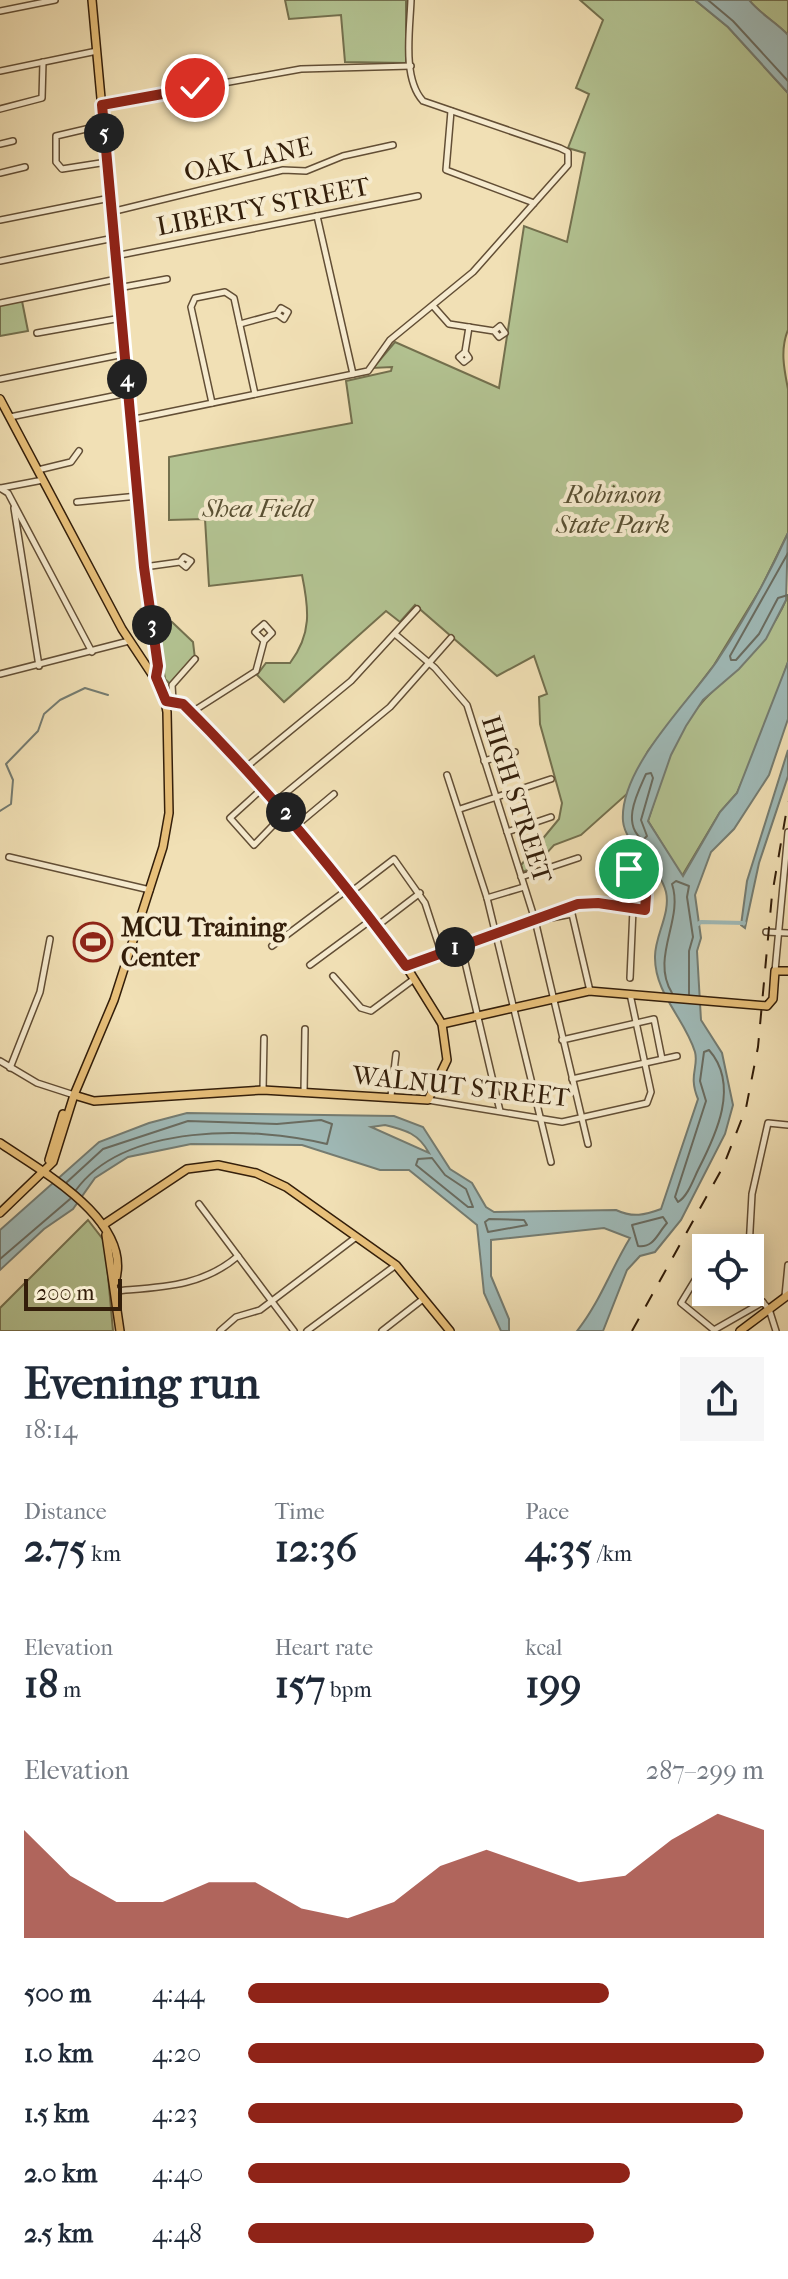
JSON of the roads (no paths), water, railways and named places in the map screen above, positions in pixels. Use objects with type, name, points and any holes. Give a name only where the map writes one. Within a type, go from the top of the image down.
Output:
[{"type":"main road","points":[[92,0],[144,567],[158,666],[156,677]]},
{"type":"main road","points":[[0,399],[129,641],[156,677],[169,701],[169,824],[110,1012],[55,1132],[44,1174]]},
{"type":"main road","points":[[169,701],[192,712],[286,812],[350,890],[406,966],[442,1024],[447,1060],[428,1100]]},
{"type":"main road","points":[[442,1024],[590,991],[769,1005],[775,971],[788,971]]},
{"type":"main road","name":"WALNUT STREET","points":[[74,1095],[91,1100],[263,1090],[428,1100]]},
{"type":"main road","points":[[0,1213],[44,1174],[57,1152],[74,1095]]},
{"type":"main road","points":[[69,1112],[91,1100]]},
{"type":"main road","points":[[0,1143],[44,1174],[56,1178],[112,1236],[115,1251]]},
{"type":"main road","points":[[56,1178],[57,1152]]},
{"type":"main road","points":[[103,1225],[183,1170],[218,1165],[278,1182],[396,1265],[448,1331]]},
{"type":"main road","points":[[90,1212],[101,1216],[119,1214]]},
{"type":"main road","points":[[119,1214],[114,1224],[120,1331]]},
{"type":"main road","points":[[103,1225],[116,1286]]},
{"type":"main road","points":[[740,1331],[786,1296]]},
{"type":"street","points":[[0,11],[55,0]]},
{"type":"street","points":[[130,420],[368,371],[390,340],[473,272],[568,165],[570,156],[560,148],[423,101],[418,96],[411,66],[411,0]]},
{"type":"street","points":[[0,71],[97,51]]},
{"type":"street","points":[[0,109],[42,98],[43,62]]},
{"type":"street","points":[[102,105],[301,69],[411,66]]},
{"type":"street","points":[[451,111],[446,170],[534,203]]},
{"type":"street","points":[[103,125],[59,134],[54,142],[56,162],[62,169],[107,162]]},
{"type":"street","points":[[0,144],[13,141]]},
{"type":"street","name":"OAK LANE","points":[[111,212],[283,170],[306,171],[343,156],[393,145]]},
{"type":"street","points":[[0,173],[25,167]]},
{"type":"street","name":"LIBERTY STREET","points":[[115,256],[418,196]]},
{"type":"street","points":[[0,220],[110,198]]},
{"type":"street","points":[[317,216],[353,374]]},
{"type":"street","points":[[0,261],[114,238]]},
{"type":"street","points":[[0,303],[118,283],[167,279]]},
{"type":"street","points":[[212,403],[191,304],[198,296],[229,293],[240,324],[255,394]]},
{"type":"street","points":[[434,307],[449,324],[494,331]]},
{"type":"street","points":[[240,324],[277,314]]},
{"type":"street","points":[[37,333],[121,318]]},
{"type":"street","points":[[465,352],[469,327]]},
{"type":"street","points":[[0,379],[124,354]]},
{"type":"street","points":[[10,417],[128,393]]},
{"type":"street","points":[[38,470],[71,462],[79,451]]},
{"type":"street","points":[[0,488],[43,480]]},
{"type":"street","points":[[0,488],[7,491],[92,652]]},
{"type":"street","points":[[77,502],[138,496]]},
{"type":"street","points":[[13,503],[39,666]]},
{"type":"street","points":[[19,548],[34,542]]},
{"type":"street","points":[[144,567],[180,562]]},
{"type":"street","points":[[245,768],[351,681],[417,609]]},
{"type":"street","name":"HIGH STREET","points":[[395,634],[465,700],[535,920],[588,1144]]},
{"type":"street","points":[[276,801],[390,707],[451,638]]},
{"type":"street","points":[[0,674],[129,641]]},
{"type":"street","points":[[192,712],[255,672],[264,641]]},
{"type":"street","points":[[169,701],[172,685],[195,659]]},
{"type":"street","points":[[484,761],[515,752]]},
{"type":"street","points":[[447,775],[487,898],[551,1162]]},
{"type":"street","points":[[460,809],[551,779]]},
{"type":"street","points":[[264,788],[230,818],[254,845],[286,812]]},
{"type":"street","points":[[297,825],[334,794]]},
{"type":"street","points":[[507,832],[551,817]]},
{"type":"street","points":[[775,971],[788,832]]},
{"type":"street","points":[[9,857],[150,890]]},
{"type":"street","points":[[521,877],[578,858]]},
{"type":"street","points":[[272,946],[394,859],[420,893],[441,952]]},
{"type":"street","points":[[406,966],[583,903],[644,911],[647,907],[640,883],[625,866]]},
{"type":"street","points":[[487,898],[524,887]]},
{"type":"street","points":[[310,965],[420,893]]},
{"type":"street","points":[[630,978],[633,909]]},
{"type":"street","points":[[535,920],[572,914],[590,991]]},
{"type":"street","points":[[766,932],[788,933]]},
{"type":"street","points":[[10,1068],[42,987],[50,939]]},
{"type":"street","points":[[461,945],[500,1112]]},
{"type":"street","points":[[333,976],[361,1008],[371,1011],[414,979]]},
{"type":"street","points":[[630,994],[645,1063]]},
{"type":"street","points":[[562,1040],[654,1019],[662,1059]]},
{"type":"street","points":[[304,1092],[305,1029]]},
{"type":"street","points":[[263,1090],[264,1038]]},
{"type":"street","points":[[391,1096],[396,1054]]},
{"type":"street","points":[[572,1079],[677,1056]]},
{"type":"street","points":[[0,1061],[37,1083],[74,1095]]},
{"type":"street","name":"WALNUT STREET","points":[[428,1100],[562,1122],[582,1119],[650,1101],[645,1063]]},
{"type":"street","points":[[750,1234],[752,1194],[768,1123],[788,1125]]},
{"type":"street","points":[[199,1204],[294,1331]]},
{"type":"street","points":[[220,1331],[233,1318],[253,1314],[272,1301],[355,1238]]},
{"type":"street","points":[[116,1286],[195,1281],[218,1272],[238,1256]]},
{"type":"street","points":[[307,1331],[396,1265]]},
{"type":"street","points":[[786,1296],[788,1265]]},
{"type":"street","points":[[692,1285],[681,1303],[714,1330],[756,1306]]},
{"type":"street","points":[[382,1331],[424,1299]]},
{"type":"street","points":[[764,1303],[776,1331]]},
{"type":"water","points":[[695,0],[749,0],[788,35],[788,93],[728,27]]},
{"type":"water","points":[[788,533],[786,600],[766,639],[739,669],[703,700],[686,726],[671,755],[648,821],[683,876],[720,812],[737,793],[788,662],[788,719],[769,775],[734,829],[711,852],[695,895],[701,938],[697,951],[701,1020],[722,1053],[733,1105],[725,1134],[681,1220],[655,1252],[640,1256],[627,1270],[603,1331],[577,1331],[630,1238],[604,1228],[491,1240],[491,1276],[509,1319],[509,1331],[501,1331],[484,1293],[477,1225],[409,1170],[380,1170],[302,1145],[191,1144],[128,1157],[95,1178],[73,1209],[44,1229],[0,1270],[0,1230],[99,1142],[187,1113],[394,1116],[423,1127],[450,1169],[472,1183],[486,1207],[494,1212],[616,1210],[639,1215],[661,1209],[698,1099],[694,1084],[696,1057],[656,971],[655,950],[666,909],[666,892],[657,873],[625,830],[625,801],[632,779],[658,736],[717,661],[737,630]],"holes":[[[385,1125],[416,1137],[429,1153],[371,1127]]]},
{"type":"water","points":[[788,750],[788,776],[759,863],[745,928],[741,925],[747,881]]},
{"type":"waterway","points":[[0,811],[11,804],[13,780],[6,764],[38,731],[44,714],[60,700],[85,688],[108,695]]},
{"type":"waterway","points":[[695,926],[701,922],[744,923]]},
{"type":"railway","points":[[632,1331],[723,1167],[746,1108],[758,1047],[772,895],[788,802]]},
{"type":"place","name":"MCU Training Center","points":[[93,942]]},
{"type":"park label","name":"Shea Field","points":[[257,508]]},
{"type":"park label","name":"Robinson State Park","points":[[613,509]]}]
